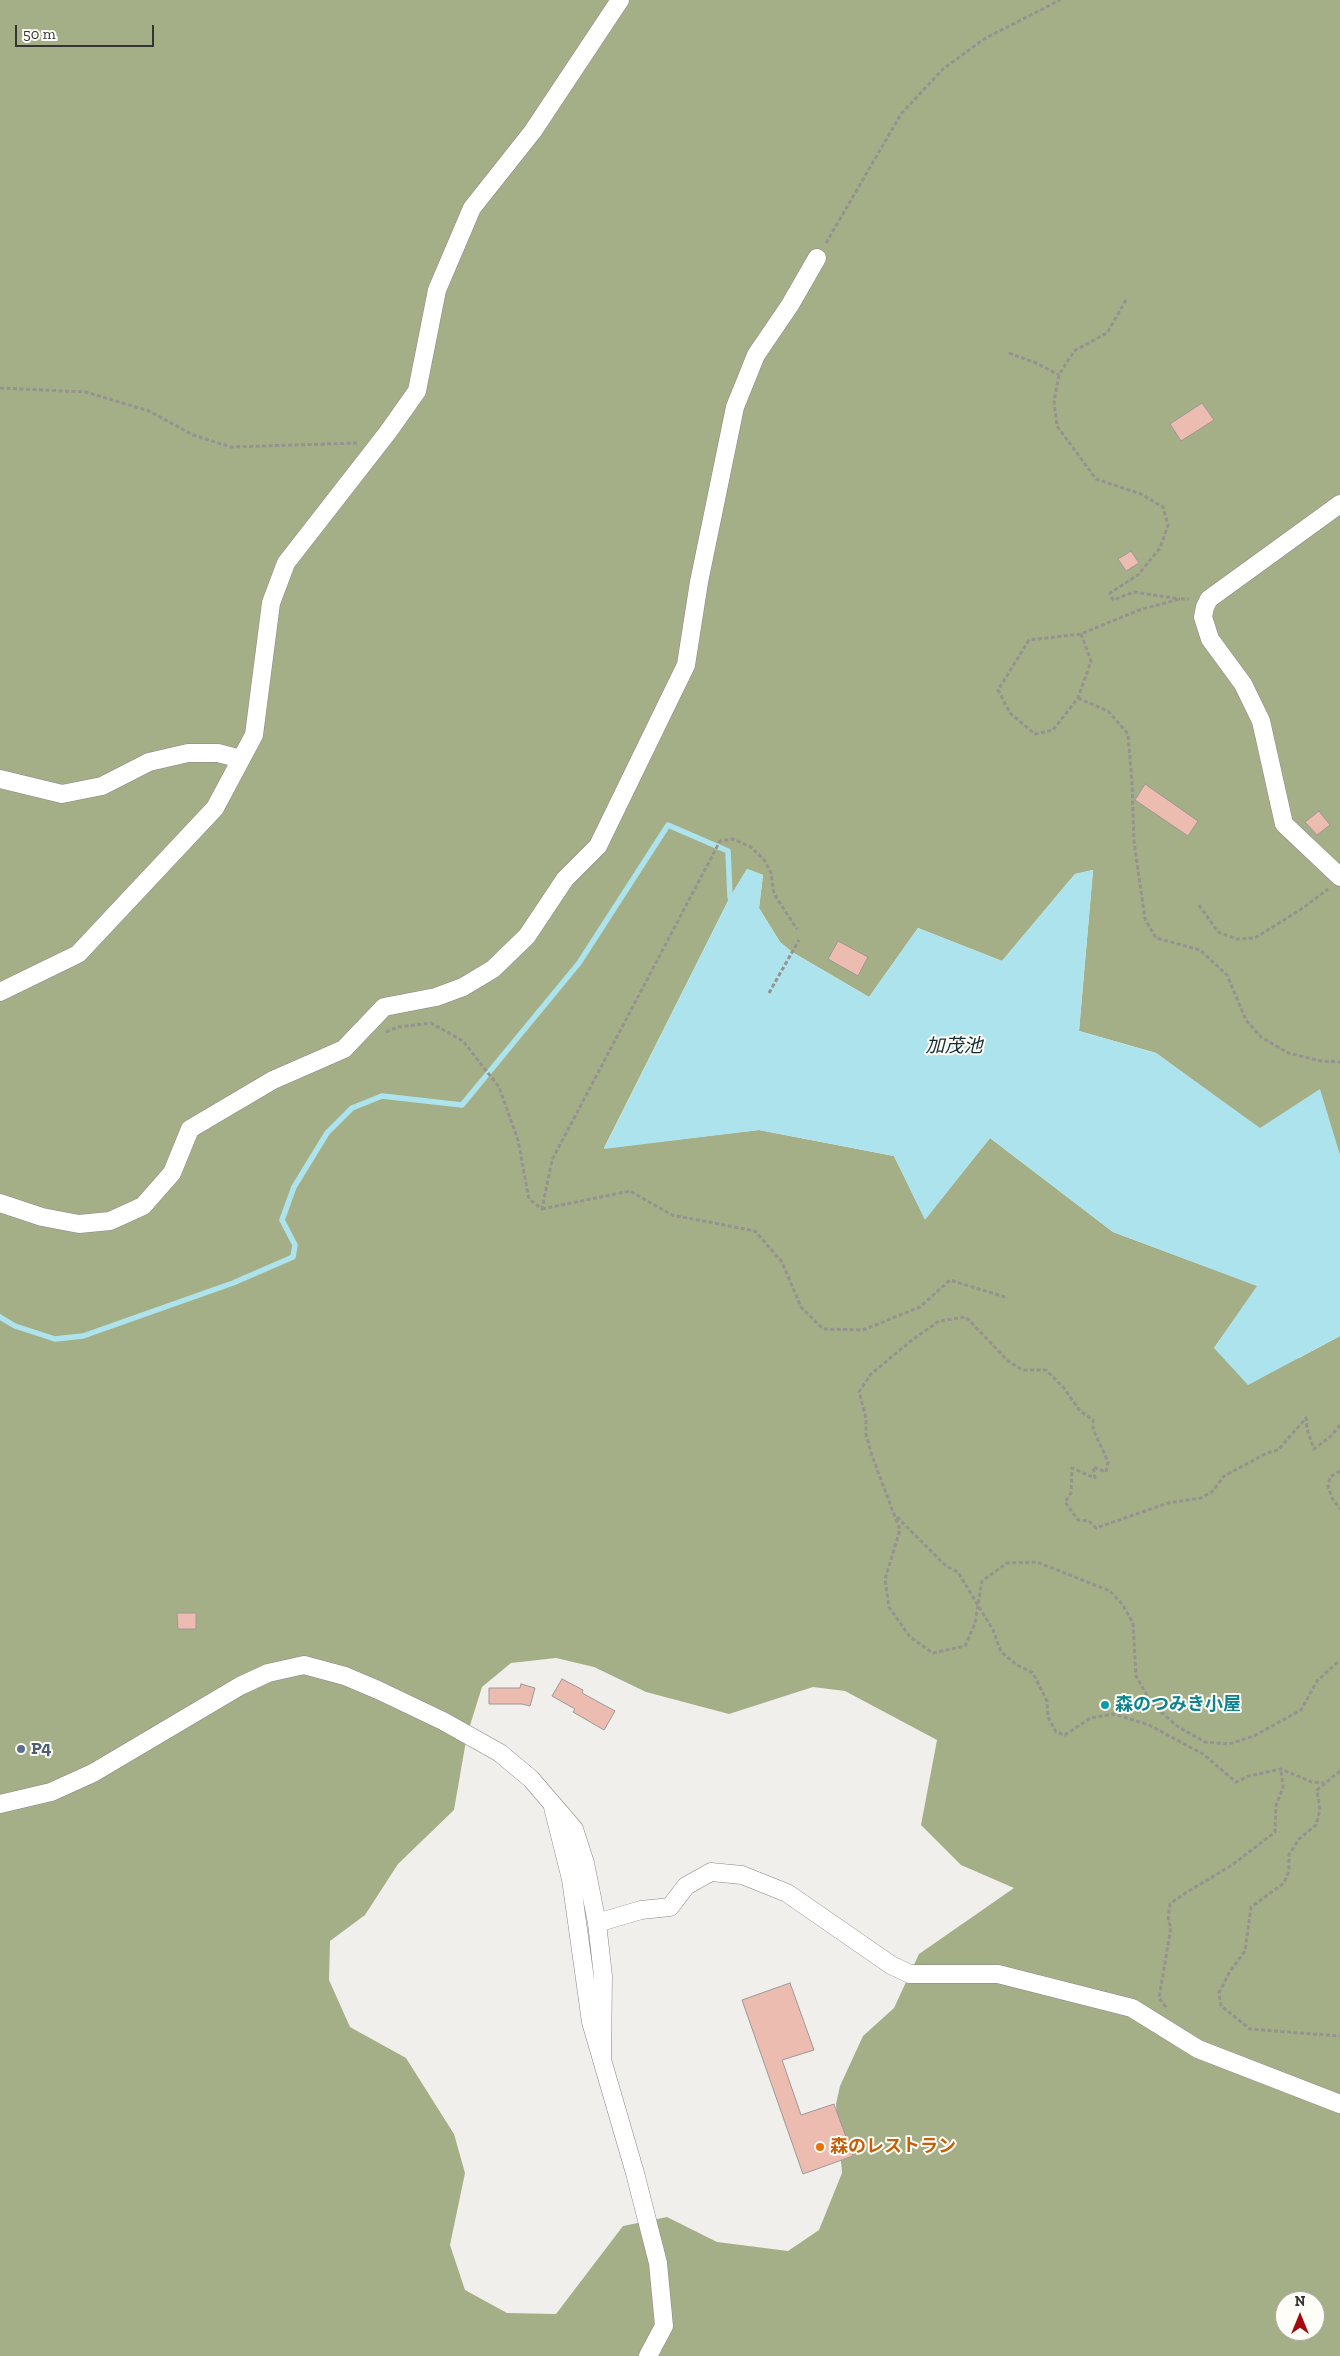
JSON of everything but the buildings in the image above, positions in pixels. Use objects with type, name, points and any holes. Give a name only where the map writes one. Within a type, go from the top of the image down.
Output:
[{"type":"street","points":[[0,992],[78,954],[215,808],[254,735],[271,603],[286,563],[417,391],[437,290],[472,208],[533,131],[620,0]]},
{"type":"street","points":[[0,1203],[42,1217],[80,1224],[110,1221],[143,1206],[172,1173],[190,1129],[272,1080],[344,1049],[384,1007],[436,997],[463,987],[493,969],[527,936],[565,879],[598,846],[686,665],[699,582],[735,407],[756,356],[790,305],[817,258]]},
{"type":"street","points":[[1336,881],[1284,824],[1262,721],[1243,684],[1210,639],[1203,617],[1209,599],[1340,504]]},
{"type":"street","points":[[0,779],[62,794],[102,786],[149,762],[188,753],[218,753],[241,759]]},
{"type":"street","points":[[0,1804],[51,1792],[85,1777],[240,1686],[268,1673],[304,1665],[345,1676],[378,1690],[442,1721],[500,1754],[530,1779],[574,1829],[585,1863],[597,1923],[603,1976],[602,2060]]},
{"type":"street","points":[[552,1802],[571,1879],[591,2022],[658,2263],[664,2326],[648,2356]]},
{"type":"street","points":[[597,1923],[641,1910],[670,1907],[686,1886],[711,1872],[742,1875],[787,1893],[891,1965],[910,1974],[998,1974],[1132,2008],[1198,2049],[1340,2104]]},
{"type":"path","points":[[817,258],[901,114],[943,69],[984,39],[1060,0]]},
{"type":"path","points":[[1126,300],[1107,333],[1074,351],[1058,375],[1054,401],[1057,426],[1096,479],[1141,494],[1163,507],[1168,526],[1160,548],[1138,575],[1110,593],[1113,600],[1134,592],[1180,600]]},
{"type":"path","points":[[1009,353],[1036,363],[1058,375]]},
{"type":"path","points":[[0,388],[86,392],[149,411],[193,435],[231,447],[380,442]]},
{"type":"path","points":[[1081,634],[1091,661],[1078,698],[1053,730],[1035,734],[1010,713],[998,690],[1029,640],[1081,634],[1139,610],[1180,600],[1209,599]]},
{"type":"path","points":[[1078,698],[1108,712],[1128,734],[1134,842],[1145,919],[1156,938],[1200,950],[1227,975],[1246,1020],[1261,1037],[1288,1053],[1321,1061],[1340,1062]]},
{"type":"path","points":[[542,1209],[552,1160],[720,841],[733,839],[750,847],[765,861],[771,873],[774,894],[797,929]]},
{"type":"path","points":[[1199,905],[1218,932],[1237,939],[1255,938],[1303,908],[1336,881]]},
{"type":"path","points":[[769,993],[799,940]]},
{"type":"path","points":[[380,1034],[398,1027],[431,1023],[463,1041],[499,1088],[518,1140],[529,1200],[542,1209],[630,1191],[672,1215],[755,1231],[782,1262],[801,1307],[824,1329],[862,1330],[920,1307],[950,1280],[1008,1298]]},
{"type":"path","points":[[1340,1424],[1331,1436],[1314,1449],[1307,1429],[1306,1418],[1278,1450],[1267,1453],[1224,1476],[1212,1492],[1201,1498],[1168,1503],[1096,1528],[1089,1520],[1078,1520],[1065,1502],[1071,1494],[1072,1468],[1095,1478],[1093,1467],[1106,1472],[1108,1462],[1093,1429],[1093,1420],[1080,1411],[1063,1387],[1046,1370],[1023,1370],[1008,1361],[966,1317],[939,1321],[889,1357],[871,1374],[859,1392],[866,1418],[866,1434],[872,1456],[900,1530],[885,1579],[889,1607],[910,1636],[933,1653],[965,1646],[976,1623],[982,1581],[1007,1563],[1036,1562],[1110,1591],[1122,1604],[1133,1623],[1136,1676],[1152,1704],[1177,1726],[1205,1742],[1229,1744],[1254,1736],[1302,1710],[1317,1681],[1340,1660]]},
{"type":"path","points":[[1340,1471],[1330,1477],[1328,1486],[1332,1498],[1340,1509]]},
{"type":"path","points":[[894,1515],[946,1566],[958,1572],[993,1630],[1001,1652],[1017,1665],[1033,1673],[1047,1701],[1048,1717],[1056,1732],[1066,1735],[1090,1718],[1114,1714],[1149,1725],[1203,1754],[1236,1782],[1249,1776],[1281,1769],[1312,1782],[1324,1783]]},
{"type":"path","points":[[1170,2013],[1159,1998],[1171,1928],[1168,1921],[1170,1904],[1232,1866],[1274,1832],[1276,1805],[1283,1788],[1281,1769]]},
{"type":"path","points":[[1340,1771],[1317,1790],[1320,1810],[1316,1825],[1299,1839],[1289,1855],[1289,1871],[1284,1883],[1251,1907],[1245,1951],[1229,1973],[1219,1993],[1221,2006],[1250,2029],[1340,2036]]},
{"type":"green space","points":[[0,0],[1340,0],[1340,1155],[1260,1129],[1156,1053],[1079,1031],[1093,870],[1075,874],[1002,961],[918,928],[869,997],[792,952],[780,942],[759,908],[763,875],[747,869],[730,897],[604,1148],[759,1130],[894,1156],[925,1219],[990,1138],[1113,1232],[1258,1286],[1214,1348],[1299,1358],[1340,1336],[1340,2356],[0,2356]],"holes":[[[556,1658],[594,1667],[646,1692],[729,1714],[813,1687],[845,1691],[937,1740],[921,1825],[961,1865],[1014,1888],[919,1954],[894,2008],[863,2036],[840,2086],[836,2104],[842,2173],[819,2230],[788,2251],[717,2242],[667,2217],[623,2226],[556,2314],[507,2313],[465,2290],[450,2245],[465,2173],[454,2134],[406,2058],[350,2027],[329,1980],[330,1941],[365,1915],[398,1864],[454,1810],[467,1735],[482,1687],[511,1663]]]},
{"type":"water","name":"加茂池","points":[[747,869],[763,875],[759,908],[780,942],[792,952],[869,997],[918,928],[1002,961],[1075,874],[1093,870],[1079,1031],[1156,1053],[1260,1128],[1320,1089],[1340,1155],[1340,1336],[1248,1385],[1214,1348],[1257,1286],[1113,1232],[990,1138],[925,1220],[894,1156],[759,1130],[604,1149],[730,897]]},
{"type":"waterway","points":[[0,1317],[15,1326],[55,1339],[83,1336],[233,1283],[293,1257],[295,1245],[282,1220],[294,1187],[327,1133],[352,1108],[382,1096],[462,1105],[579,963],[668,825],[728,851],[730,897],[734,902]]},
{"type":"place","name":"森のつみき小屋","points":[[1105,1705]]},
{"type":"place","name":"P4","points":[[21,1749]]},
{"type":"place","name":"森のレストラン","points":[[820,2147]]}]
